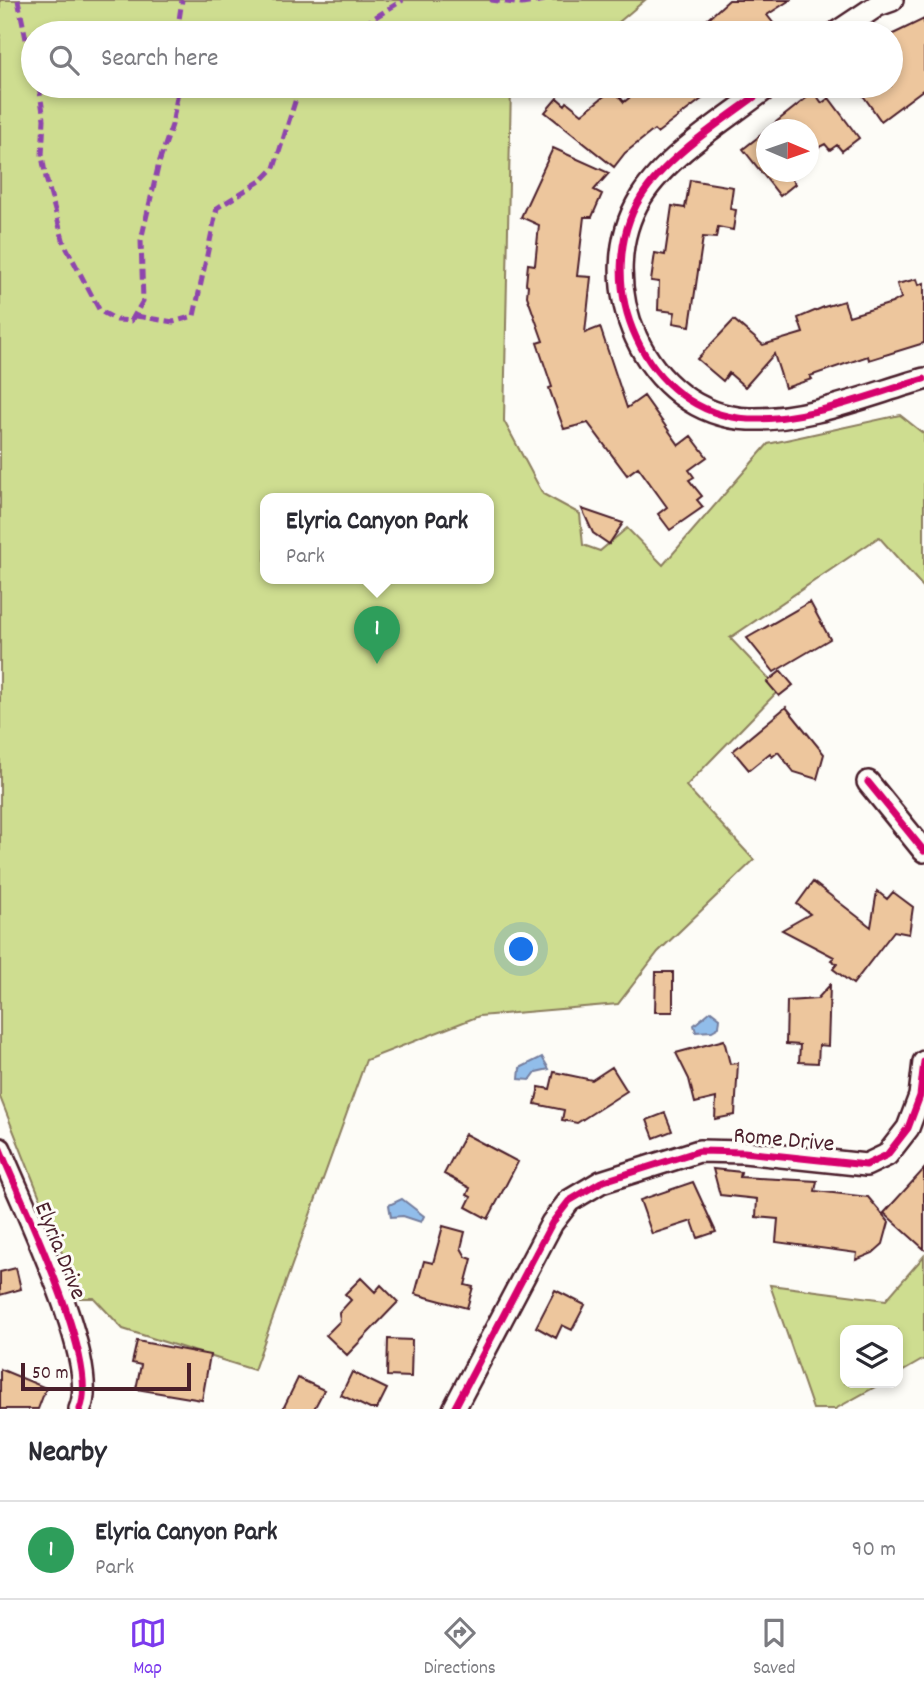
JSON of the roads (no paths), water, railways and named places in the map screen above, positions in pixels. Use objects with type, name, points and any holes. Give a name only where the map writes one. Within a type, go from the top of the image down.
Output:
[{"type":"street","points":[[854,21],[891,0]]},
{"type":"street","points":[[754,98],[674,160],[642,196],[626,229],[620,265],[624,303],[636,341],[654,368],[677,393],[711,410],[746,419],[787,418],[924,379]]},
{"type":"street","points":[[868,782],[924,851]]},
{"type":"street","name":"Rome Drive","points":[[454,1409],[552,1223],[569,1200],[601,1182],[699,1152],[744,1152],[866,1165],[887,1155],[908,1128],[920,1096],[924,1062]]},
{"type":"street","name":"Elyria Drive","points":[[0,1149],[68,1317],[82,1377],[80,1409]]},
{"type":"water","points":[[711,1011],[720,1018],[719,1027],[712,1031],[696,1032],[694,1025]]},
{"type":"water","points":[[542,1057],[549,1069],[536,1072],[530,1080],[519,1079],[520,1068]]},
{"type":"water","points":[[402,1199],[424,1216],[421,1222],[403,1216],[391,1217],[389,1205]]},
{"type":"place","name":"Elyria Canyon Park","points":[[377,664]]}]
